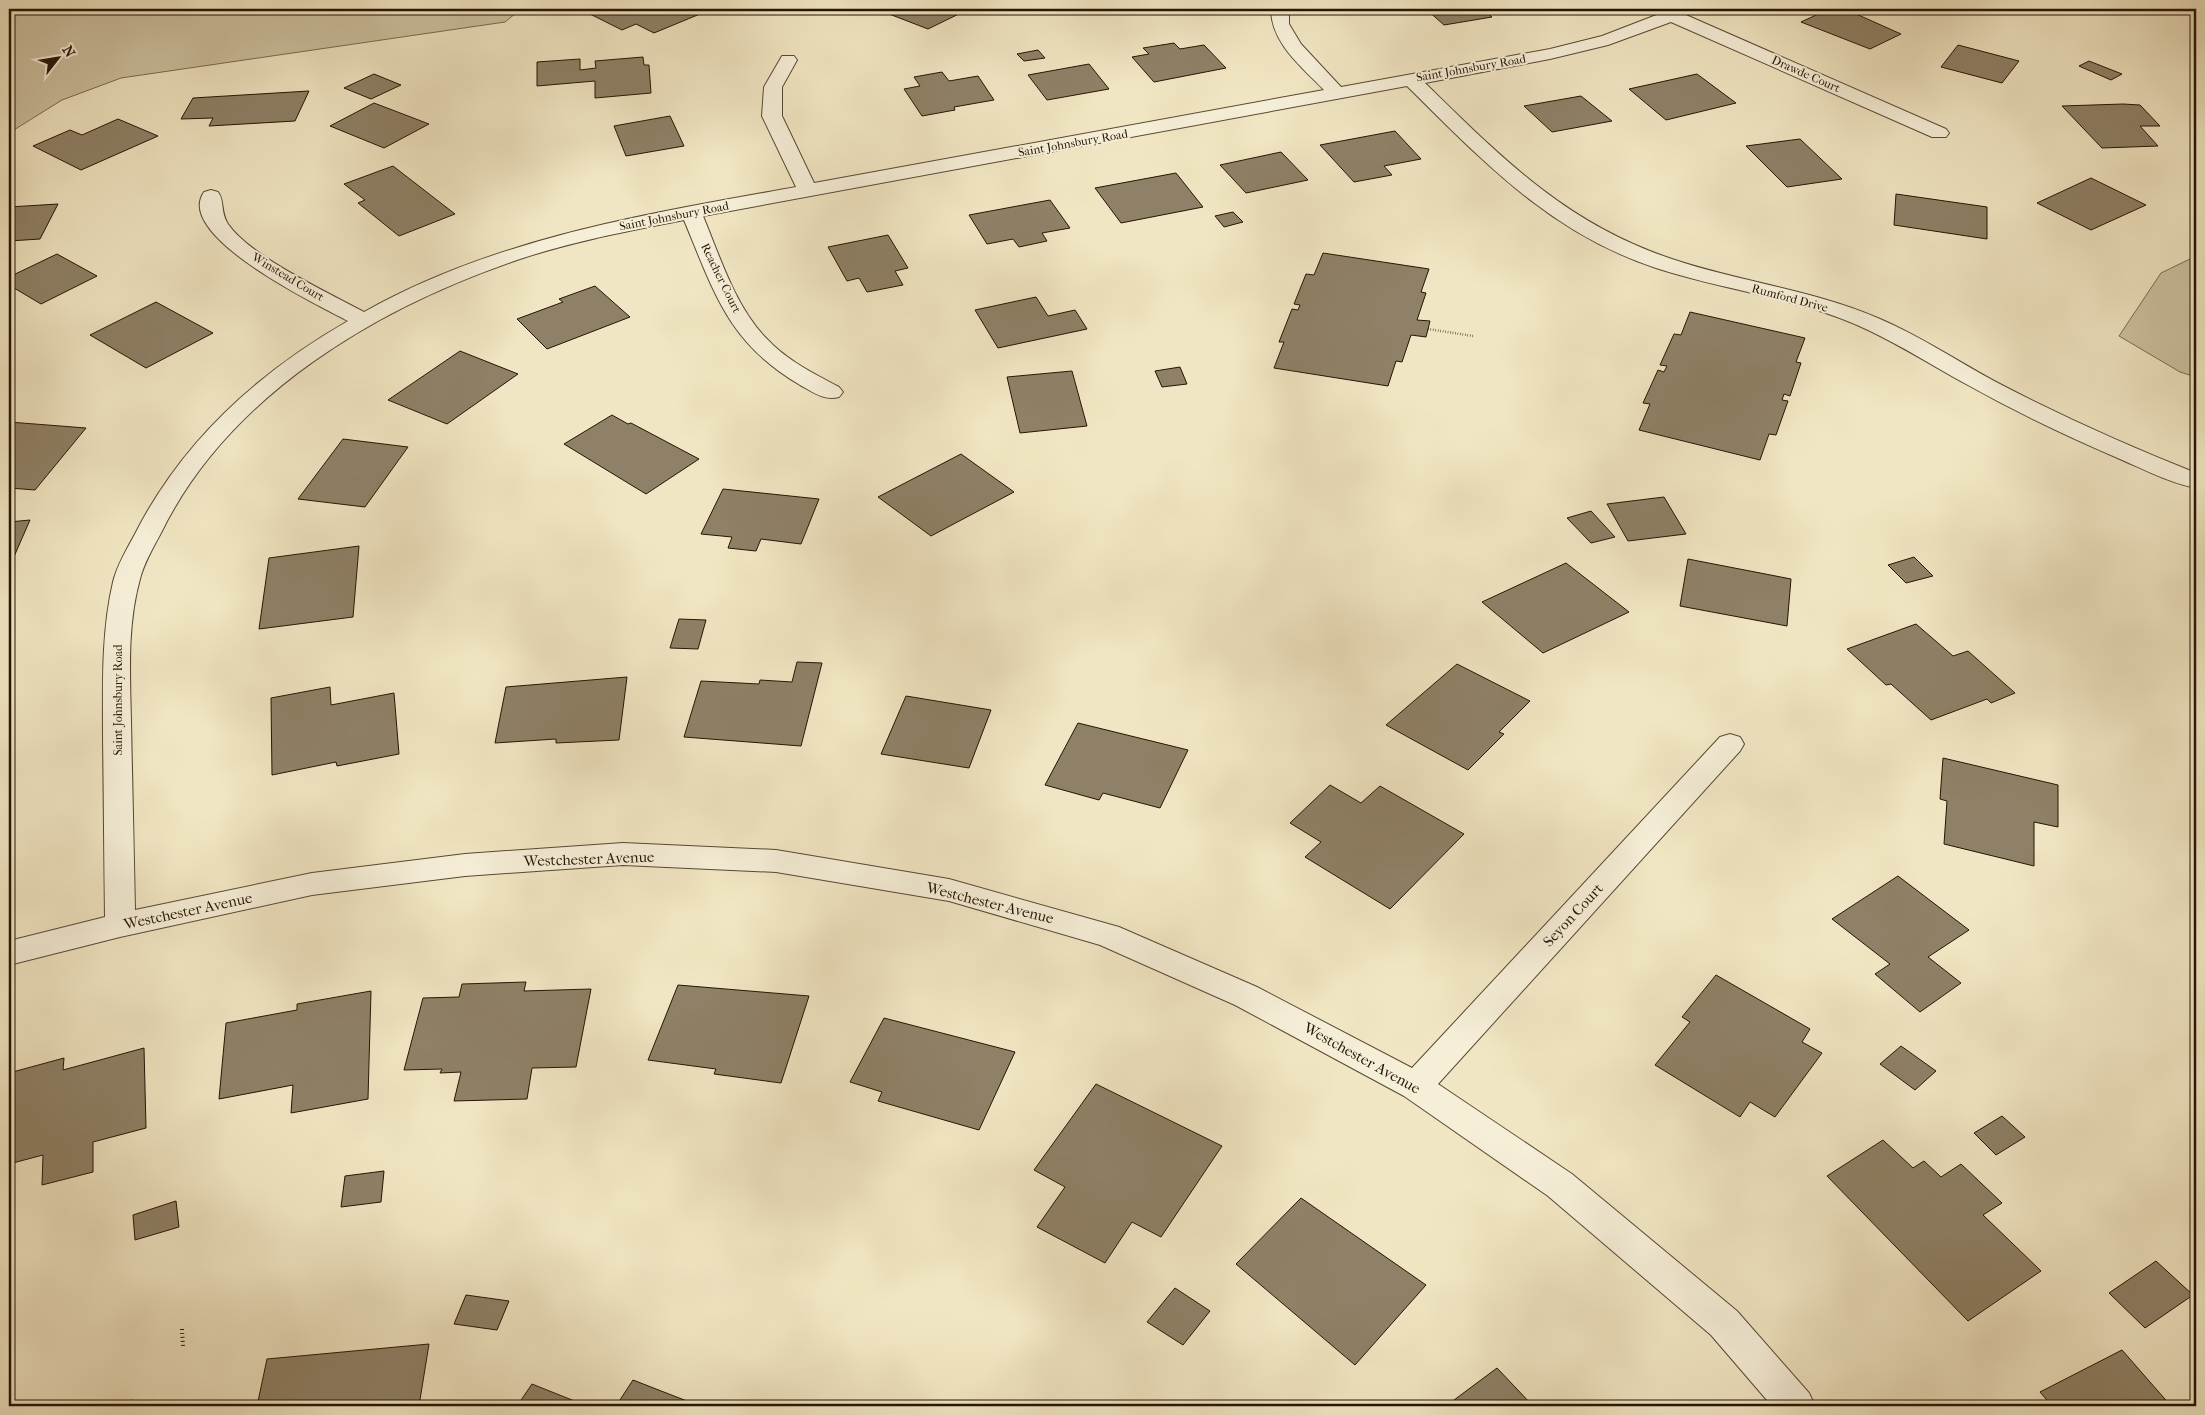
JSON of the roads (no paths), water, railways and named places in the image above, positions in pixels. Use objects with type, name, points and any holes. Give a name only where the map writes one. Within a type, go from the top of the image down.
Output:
[{"type":"street","points":[[1280,9],[1280,24],[1293,47],[1338,94]]},
{"type":"street","name":"Saint Johnsbury Road","points":[[120,925],[116,650],[126,582],[151,520],[190,460],[241,408],[286,370],[365,321],[428,288],[492,262],[574,236],[691,212],[1550,54],[1608,40],[1680,12]]},
{"type":"street","name":"Drawde Court","points":[[1680,12],[1939,133]]},
{"type":"street","points":[[788,60],[773,87],[772,116],[808,191]]},
{"type":"street","name":"Rumford Drive","points":[[1411,79],[1509,172],[1551,207],[1602,237],[1661,262],[1734,283],[1808,300],[1858,317],[1918,347],[2046,418],[2134,458],[2196,481]]},
{"type":"street","name":"Winstead Court","points":[[212,196],[212,215],[217,222],[228,237],[261,264],[365,321]]},
{"type":"street","name":"Reacher Court","points":[[691,212],[734,308],[757,342],[795,373],[831,392]]},
{"type":"street","name":"Seyon Court","points":[[1416,1086],[1730,744]]},
{"type":"street","name":"Westchester Avenue","points":[[9,953],[120,925],[312,884],[465,865],[623,854],[776,861],[949,890],[1108,935],[1246,996],[1416,1086],[1560,1184],[1724,1323],[1796,1406]]}]
